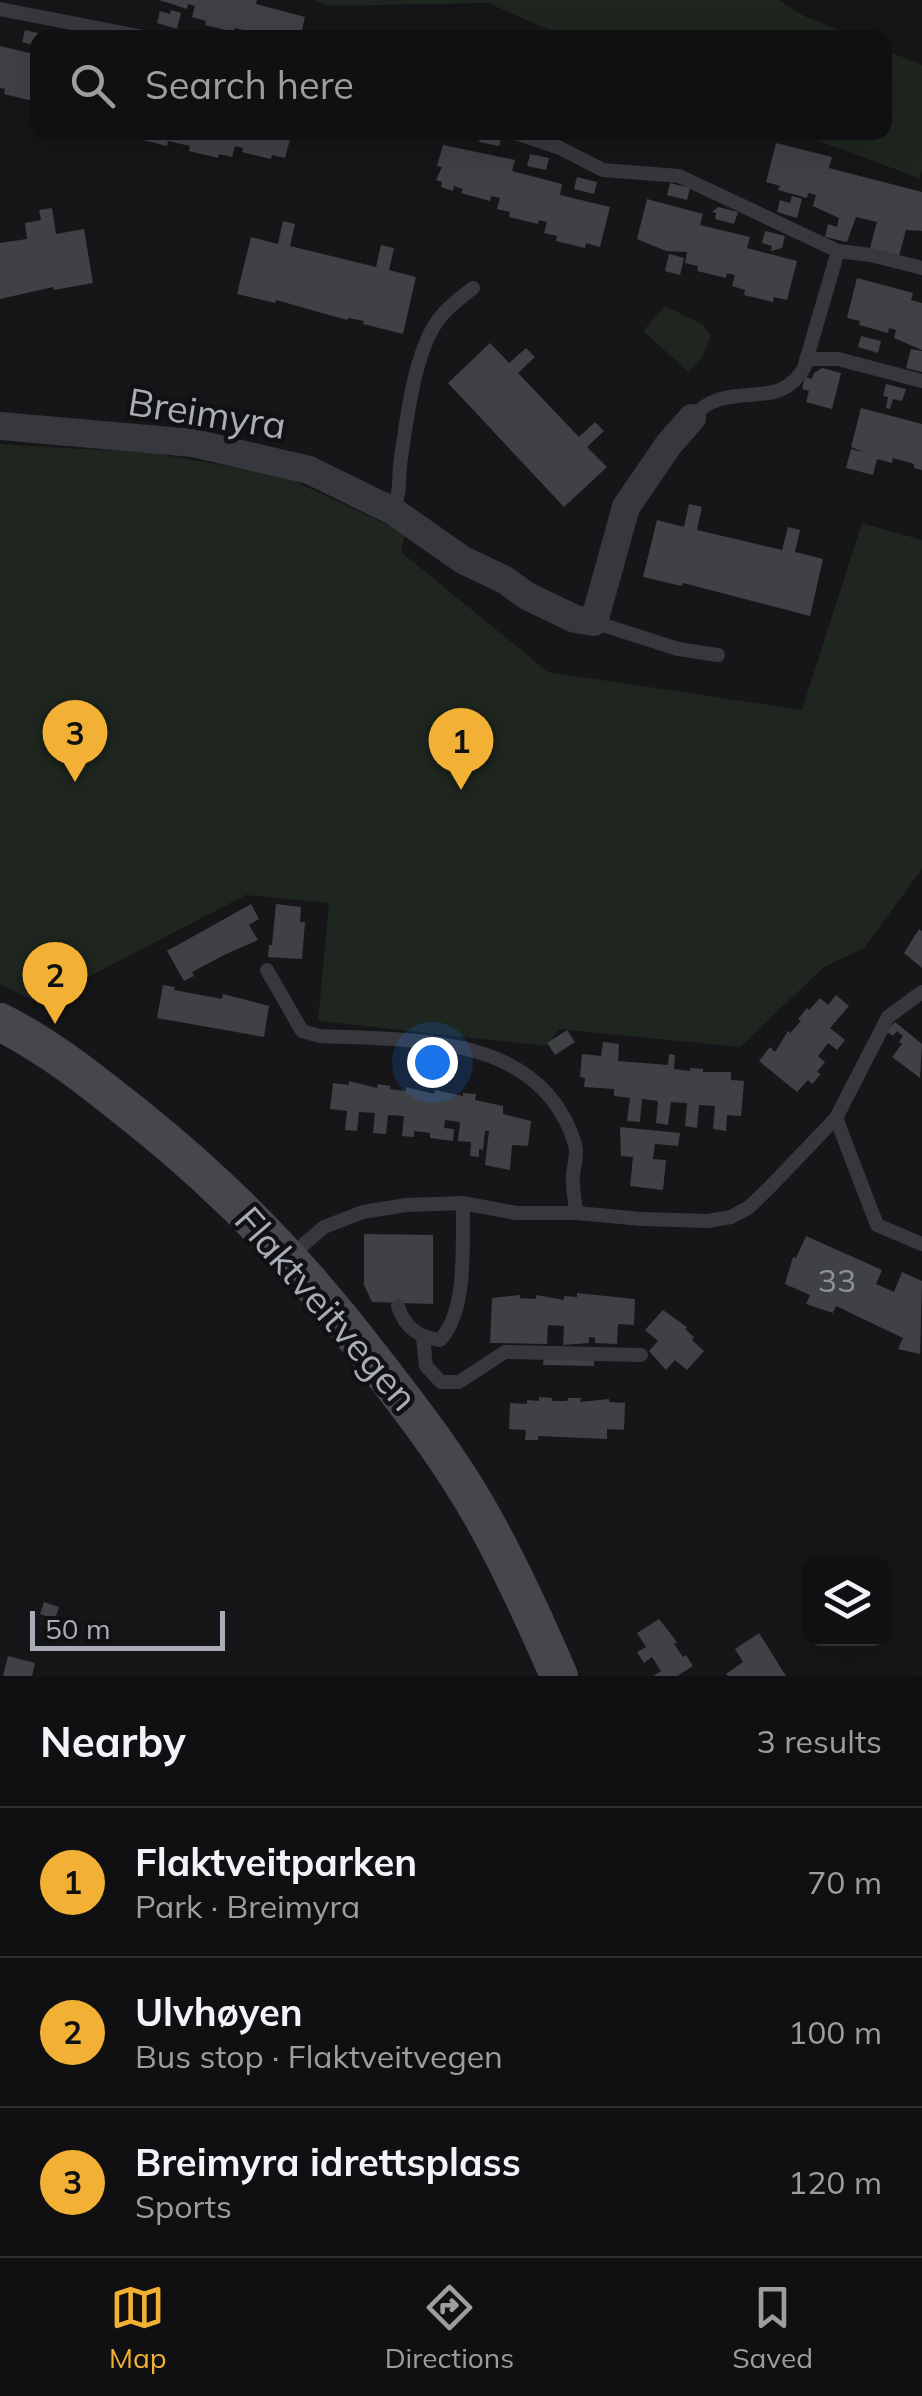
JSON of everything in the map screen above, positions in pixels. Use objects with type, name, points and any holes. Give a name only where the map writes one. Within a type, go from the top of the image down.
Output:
[{"type":"main road","name":"Flaktveitvegen","points":[[0,1022],[41,1042],[160,1134],[255,1220],[340,1315],[418,1415],[486,1522],[558,1676]]},
{"type":"street","points":[[594,622],[626,506],[692,418]]},
{"type":"street","name":"Breimyra","points":[[0,426],[150,438],[226,450],[310,470],[393,512],[463,560],[528,596],[575,619],[594,622]]},
{"type":"lane","points":[[0,9],[107,30]]},
{"type":"lane","points":[[536,140],[603,170],[679,176],[838,251],[922,268]]},
{"type":"lane","points":[[692,418],[703,404],[720,396],[783,391],[797,380],[838,251]]},
{"type":"lane","points":[[393,512],[400,495],[411,390],[423,354],[441,316],[473,288]]},
{"type":"lane","points":[[806,359],[838,359],[922,381]]},
{"type":"lane","name":"Breimyra","points":[[594,622],[718,656]]},
{"type":"lane","points":[[267,970],[302,1031],[320,1036],[434,1044],[484,1053],[522,1070],[544,1092],[571,1135],[576,1150],[576,1213]]},
{"type":"lane","points":[[287,1258],[324,1228],[363,1212],[406,1205],[462,1203],[516,1213],[708,1221],[731,1217],[748,1208],[836,1118],[888,1017],[922,992]]},
{"type":"lane","points":[[836,1118],[877,1225],[922,1244]]},
{"type":"lane","points":[[398,1306],[402,1317],[423,1338],[440,1340],[454,1321],[462,1203]]},
{"type":"lane","points":[[423,1338],[426,1366],[441,1382],[459,1382],[505,1352],[641,1356]]},
{"type":"shaded area","points":[[315,0],[779,0],[804,16],[839,30],[549,30],[488,3],[327,6]]},
{"type":"shaded area","points":[[892,53],[922,65],[919,178],[816,140],[892,140]]},
{"type":"shaded area","points":[[665,306],[702,324],[711,335],[703,356],[689,372],[643,331]]},
{"type":"shaded area","points":[[0,444],[152,453],[281,475],[405,533],[401,552],[548,672],[802,710],[862,523],[922,540],[922,869],[864,948],[824,967],[740,1047],[559,1029],[546,1046],[318,1021],[329,903],[246,895],[38,1003],[0,984]]},
{"type":"building","points":[[159,0],[257,0],[256,4],[305,17],[302,30],[226,30],[192,17],[195,6],[188,4],[187,9]]},
{"type":"building","points":[[171,10],[181,13],[177,29],[157,23],[160,11],[170,14]]},
{"type":"building","points":[[25,30],[30,31],[30,44],[22,42]]},
{"type":"building","points":[[0,46],[30,53],[30,100],[4,94],[5,89],[0,88]]},
{"type":"building","points":[[143,140],[290,140],[285,158],[272,155],[271,159],[242,152],[243,148],[235,146],[232,157],[219,154],[218,158],[189,151],[190,146],[168,141],[167,146]]},
{"type":"building","points":[[480,140],[500,140],[499,146]]},
{"type":"building","points":[[776,143],[832,157],[829,168],[922,192],[922,231],[906,230],[899,256],[870,248],[877,222],[856,217],[847,242],[825,237],[828,224],[837,227],[839,218],[813,206],[816,195],[808,193],[807,198],[778,190],[780,186],[766,182]]},
{"type":"building","points":[[443,145],[515,160],[512,171],[562,184],[560,195],[610,207],[600,247],[586,243],[585,248],[556,241],[557,236],[544,233],[547,222],[539,220],[538,224],[509,217],[510,212],[497,209],[500,198],[491,196],[490,201],[461,193],[463,189],[454,186],[453,191],[441,187],[442,182],[436,180],[442,167],[437,166]]},
{"type":"building","points":[[530,154],[549,158],[546,170],[527,166]]},
{"type":"building","points":[[577,177],[597,182],[594,194],[574,189]]},
{"type":"building","points":[[670,183],[690,188],[687,200],[667,195]]},
{"type":"building","points":[[792,196],[802,199],[797,218],[777,212],[780,200],[790,203]]},
{"type":"building","points":[[647,199],[703,214],[700,225],[750,237],[747,248],[797,261],[787,300],[774,297],[773,302],[744,295],[745,290],[732,286],[735,275],[727,273],[726,278],[697,271],[698,266],[685,263],[687,252],[666,251],[637,239]]},
{"type":"building","points":[[718,207],[738,212],[734,224],[715,219],[716,213],[712,212]]},
{"type":"building","points":[[52,208],[56,234],[84,229],[93,283],[0,299],[0,243],[27,239],[25,223],[41,220],[39,210]]},
{"type":"building","points":[[283,221],[295,224],[290,246],[376,267],[381,245],[394,248],[389,270],[416,277],[403,334],[363,324],[364,321],[237,294],[251,237],[278,244]]},
{"type":"building","points":[[765,231],[785,236],[782,248],[771,251],[772,246],[762,243]]},
{"type":"building","points":[[669,254],[684,258],[680,275],[665,271]]},
{"type":"building","points":[[857,278],[913,293],[911,300],[922,303],[922,350],[894,338],[896,330],[889,328],[888,333],[847,318]]},
{"type":"building","points":[[861,336],[881,341],[878,353],[858,347]]},
{"type":"building","points":[[490,343],[509,363],[526,348],[535,357],[518,373],[579,437],[595,422],[604,431],[587,447],[607,467],[564,507],[448,383]]},
{"type":"building","points":[[911,349],[922,351],[922,372],[906,368]]},
{"type":"building","points":[[822,368],[841,373],[832,409],[806,402],[809,391],[802,389],[805,377],[812,379]]},
{"type":"building","points":[[886,384],[906,389],[902,401],[893,399],[890,409],[886,408],[888,397],[883,396]]},
{"type":"building","points":[[861,408],[922,424],[922,470],[893,458],[892,463],[877,459],[873,475],[846,468],[851,449],[864,452],[851,447]]},
{"type":"building","points":[[689,504],[702,507],[697,530],[782,550],[788,527],[800,530],[795,552],[823,559],[810,616],[683,583],[682,586],[643,577],[657,520],[684,527]]},
{"type":"building","points":[[251,904],[259,919],[249,925],[258,940],[192,972],[194,976],[184,981],[167,951]]},
{"type":"building","points":[[276,904],[301,907],[300,922],[305,922],[302,959],[268,957]]},
{"type":"building","points":[[919,929],[922,931],[922,968],[904,953]]},
{"type":"building","points":[[163,985],[269,1006],[264,1037],[157,1018]]},
{"type":"building","points":[[836,995],[849,1006],[830,1028],[845,1040],[837,1050],[828,1043],[818,1056],[825,1062],[817,1072],[821,1074],[797,1092],[759,1061],[770,1047],[775,1052],[807,1008],[820,998],[828,1005]]},
{"type":"building","points":[[895,1022],[922,1044],[920,1078],[892,1057],[903,1036],[897,1031],[893,1036],[887,1032]]},
{"type":"building","points":[[567,1030],[575,1042],[555,1055],[547,1043]]},
{"type":"building","points":[[603,1042],[619,1044],[618,1061],[668,1065],[669,1054],[675,1055],[674,1069],[731,1072],[731,1080],[744,1081],[741,1116],[727,1115],[726,1131],[713,1129],[715,1106],[699,1105],[697,1128],[685,1126],[687,1103],[671,1102],[668,1125],[656,1123],[658,1101],[642,1099],[640,1122],[627,1121],[630,1098],[614,1096],[614,1089],[584,1087],[585,1078],[580,1077],[582,1054],[601,1056]]},
{"type":"building","points":[[349,1081],[434,1094],[435,1090],[463,1096],[476,1094],[475,1100],[503,1106],[503,1114],[531,1121],[528,1146],[512,1145],[510,1170],[485,1165],[489,1131],[485,1131],[479,1157],[470,1156],[471,1142],[458,1141],[460,1122],[445,1120],[444,1128],[454,1129],[453,1141],[414,1131],[414,1137],[402,1136],[404,1116],[388,1115],[386,1134],[373,1133],[375,1113],[359,1112],[357,1131],[345,1130],[347,1111],[330,1109],[333,1083],[349,1085]]},
{"type":"building","points":[[620,1127],[680,1133],[678,1146],[655,1144],[653,1159],[666,1160],[663,1190],[630,1186],[633,1157],[621,1156]]},
{"type":"building","points":[[364,1234],[433,1235],[433,1304],[372,1302],[364,1285]]},
{"type":"building","points":[[806,1236],[882,1270],[876,1284],[894,1292],[902,1272],[922,1281],[920,1354],[898,1349],[903,1338],[836,1306],[833,1313],[806,1304],[810,1295],[785,1284],[793,1257],[796,1258]]},
{"type":"building","points":[[577,1293],[635,1299],[634,1325],[618,1324],[617,1344],[595,1343],[595,1338],[589,1337],[589,1343],[563,1345],[564,1326],[548,1325],[547,1344],[490,1343],[492,1298],[520,1295],[536,1299],[536,1295],[564,1300],[564,1296],[577,1297]]},
{"type":"building","points":[[663,1310],[687,1327],[692,1340],[704,1351],[687,1370],[675,1360],[666,1370],[649,1351],[658,1341],[645,1330]]},
{"type":"building","points":[[544,1354],[594,1355],[594,1366],[543,1365]]},
{"type":"building","points":[[539,1397],[552,1401],[581,1398],[580,1402],[609,1399],[625,1403],[624,1430],[607,1429],[607,1439],[538,1436],[538,1440],[525,1440],[526,1430],[509,1429],[510,1403],[527,1404],[527,1400],[539,1401]]},
{"type":"building","points":[[44,1602],[59,1607],[55,1619],[40,1614]]},
{"type":"building","points":[[659,1619],[693,1666],[677,1676],[653,1676],[661,1671],[652,1657],[644,1663],[637,1652],[646,1647],[637,1633]]},
{"type":"building","points":[[759,1633],[786,1676],[728,1676],[743,1662],[735,1649]]},
{"type":"building","points":[[8,1656],[35,1663],[32,1676],[3,1676]]},
{"type":"place","name":"Breimyra idrettsplass","points":[[75,782]]},
{"type":"place","name":"Flaktveitparken","points":[[461,790]]},
{"type":"place","name":"Ulvhøyen","points":[[55,1024]]}]
